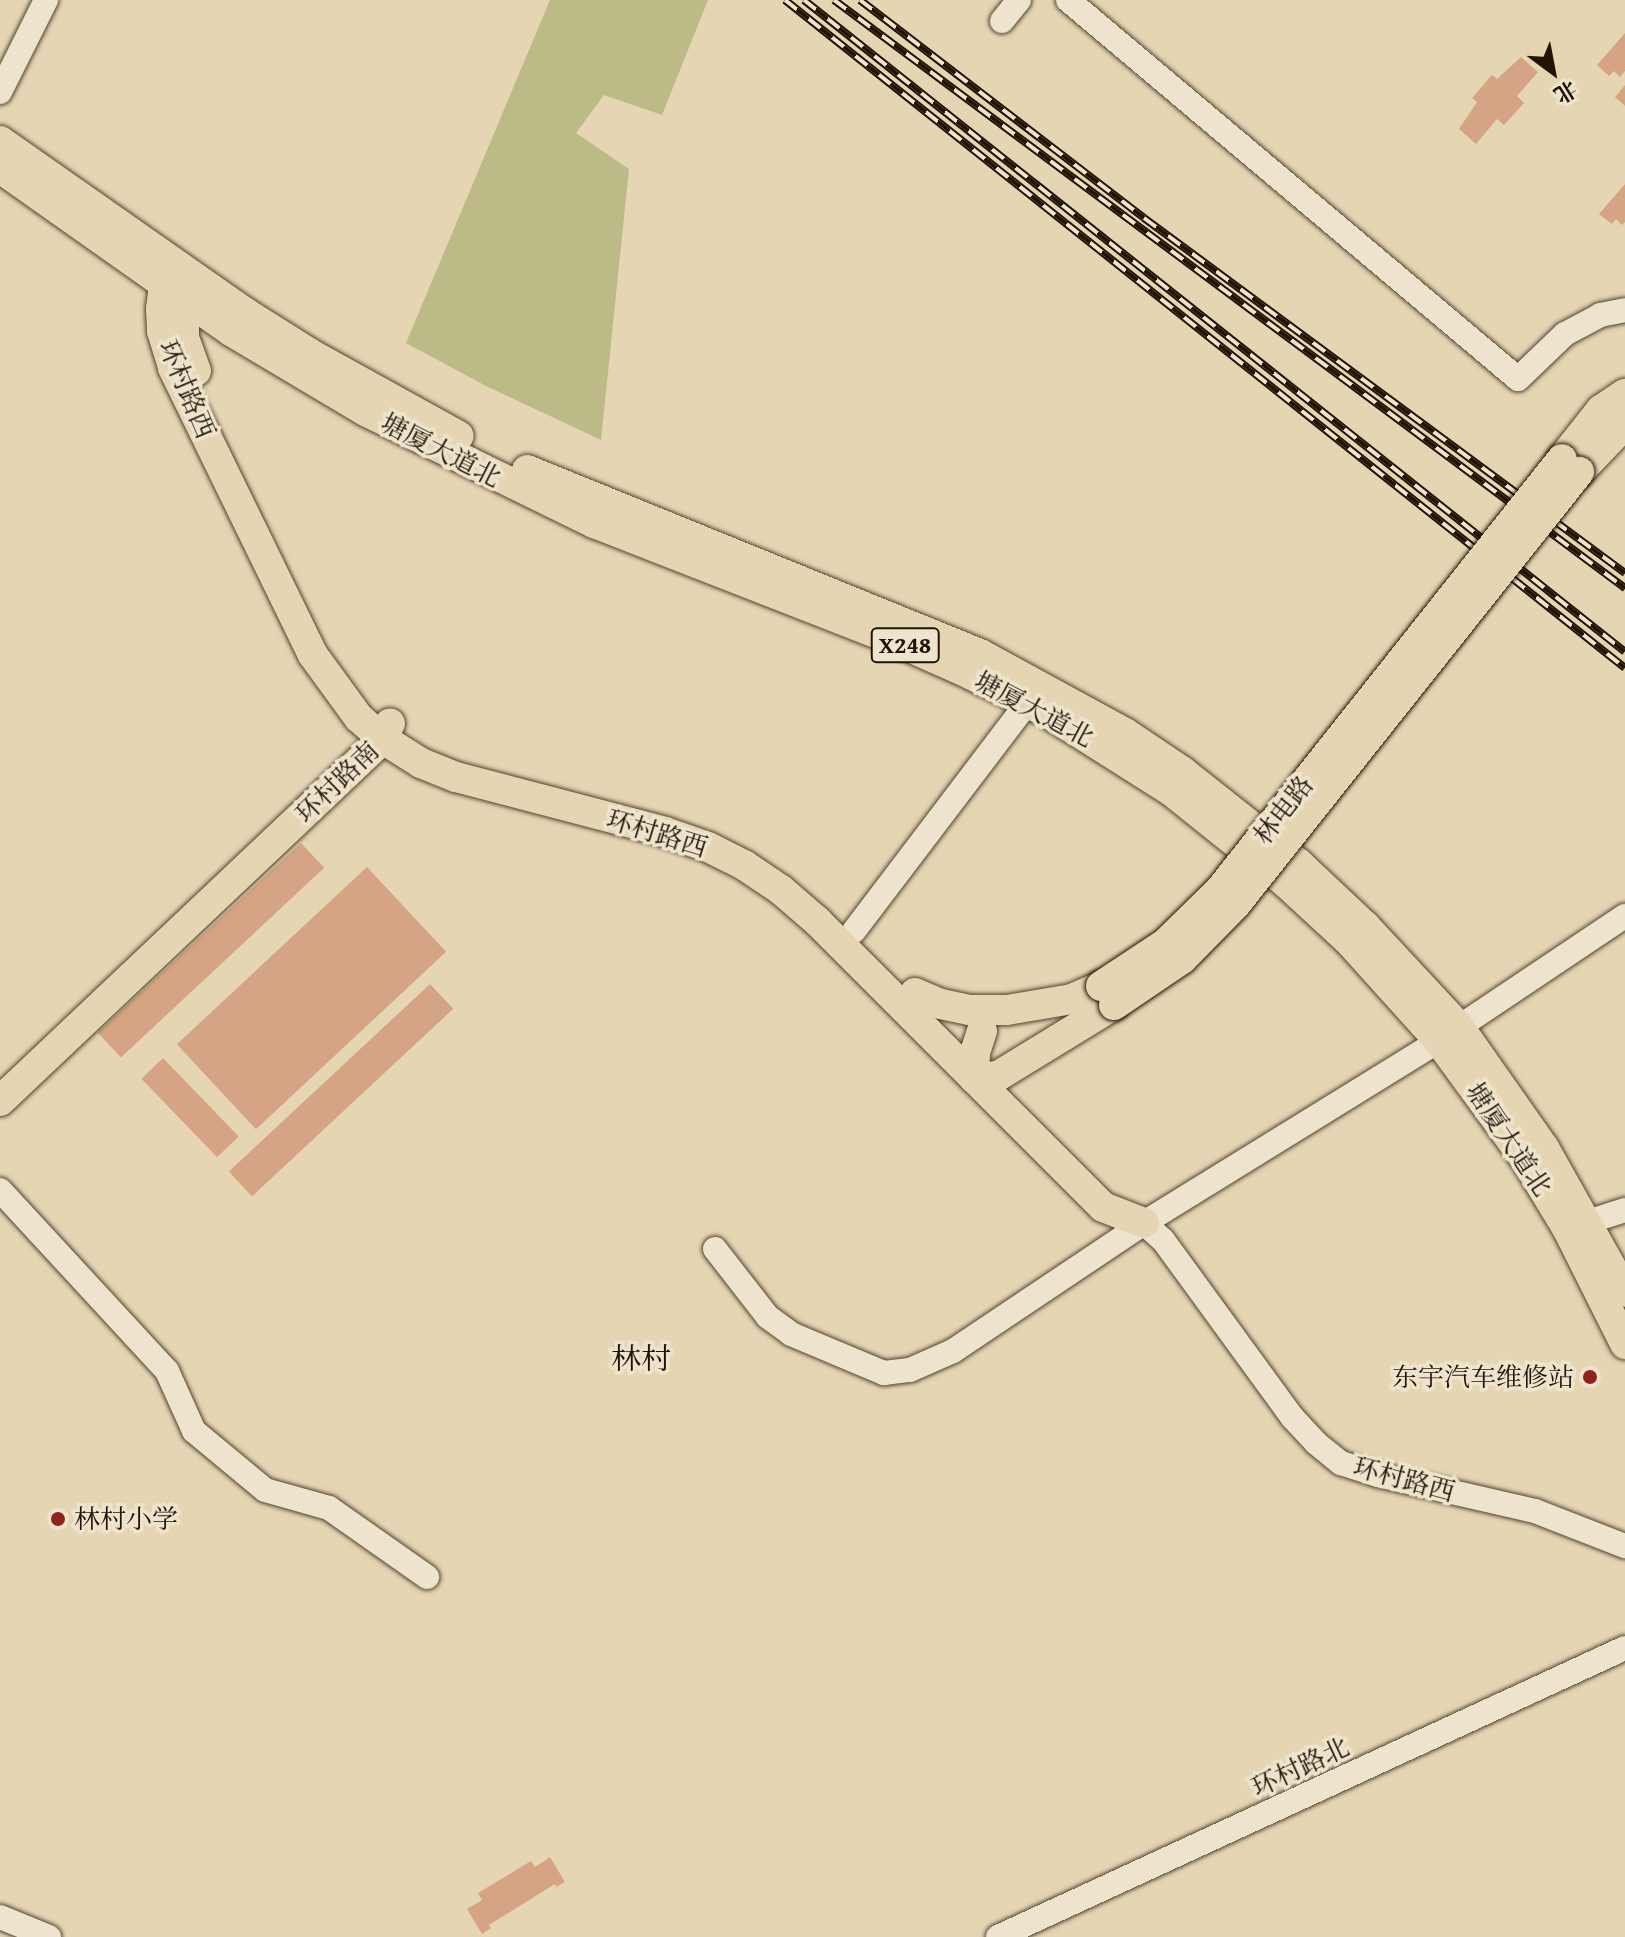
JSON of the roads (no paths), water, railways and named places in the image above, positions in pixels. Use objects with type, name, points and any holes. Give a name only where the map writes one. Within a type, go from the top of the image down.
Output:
[{"type":"main road","name":"塘厦大道北","points":[[0,141],[177,285],[525,469],[675,533],[903,620],[993,661],[1125,733],[1183,772],[1299,864],[1365,926],[1544,1148],[1625,1292]]},
{"type":"main road","name":"塘厦大道北","points":[[0,168],[367,412],[516,488],[594,523],[894,640],[1027,703],[1112,752],[1232,836],[1449,1034],[1483,1098],[1553,1205],[1625,1344]]},
{"type":"main road","name":"环村路西","points":[[177,285],[162,331],[173,368],[313,655],[334,688],[421,763],[456,777],[665,832],[708,847],[744,865],[781,890],[990,1060]]},
{"type":"main road","points":[[1571,466],[1601,410],[1625,394]]},
{"type":"main road","points":[[1571,466],[1625,424]]},
{"type":"main road","name":"林电路","points":[[990,1060],[1107,995],[1182,959],[1236,904],[1571,466]]},
{"type":"main road","name":"环村路西","points":[[380,729],[464,761],[717,830],[756,849],[795,875],[915,993],[990,1060],[1103,1207],[1144,1223]]},
{"type":"main road","name":"环村路南","points":[[0,1073],[380,729]]},
{"type":"main road","name":"环村路南","points":[[0,1101],[380,729]]},
{"type":"main road","name":"林电路","points":[[915,993],[941,1004],[970,1010],[1007,1010],[1107,995]]},
{"type":"main road","points":[[990,1060],[991,1019],[1007,1010]]},
{"type":"street","points":[[0,92],[46,0]]},
{"type":"street","points":[[1002,21],[1019,0]]},
{"type":"street","points":[[1068,0],[1518,379],[1565,334],[1600,315],[1625,310]]},
{"type":"street","points":[[854,931],[1027,703]]},
{"type":"street","points":[[715,1249],[768,1317],[791,1334],[884,1373],[910,1370],[953,1351],[1144,1223],[1449,1034],[1625,916]]},
{"type":"street","points":[[0,1190],[167,1371],[194,1431],[265,1490],[329,1508],[427,1577]]},
{"type":"street","points":[[1588,1222],[1625,1210]]},
{"type":"street","name":"环村路西","points":[[1144,1223],[1163,1240],[1292,1417],[1316,1443],[1341,1463],[1378,1475],[1535,1511],[1625,1546]]},
{"type":"street","name":"环村路北","points":[[998,1937],[1625,1648]]},
{"type":"street","points":[[0,1917],[49,1937]]},
{"type":"railway","points":[[785,0],[1625,668]]},
{"type":"railway","points":[[804,0],[1625,652]]},
{"type":"railway","points":[[834,0],[1625,588]]},
{"type":"railway","points":[[860,0],[1144,218],[1625,573]]},
{"type":"place","name":"东宇汽车维修站","points":[[1590,1377]]},
{"type":"place","name":"林村小学","points":[[58,1519]]},
{"type":"district","name":"林村","points":[[641,1358]]}]
